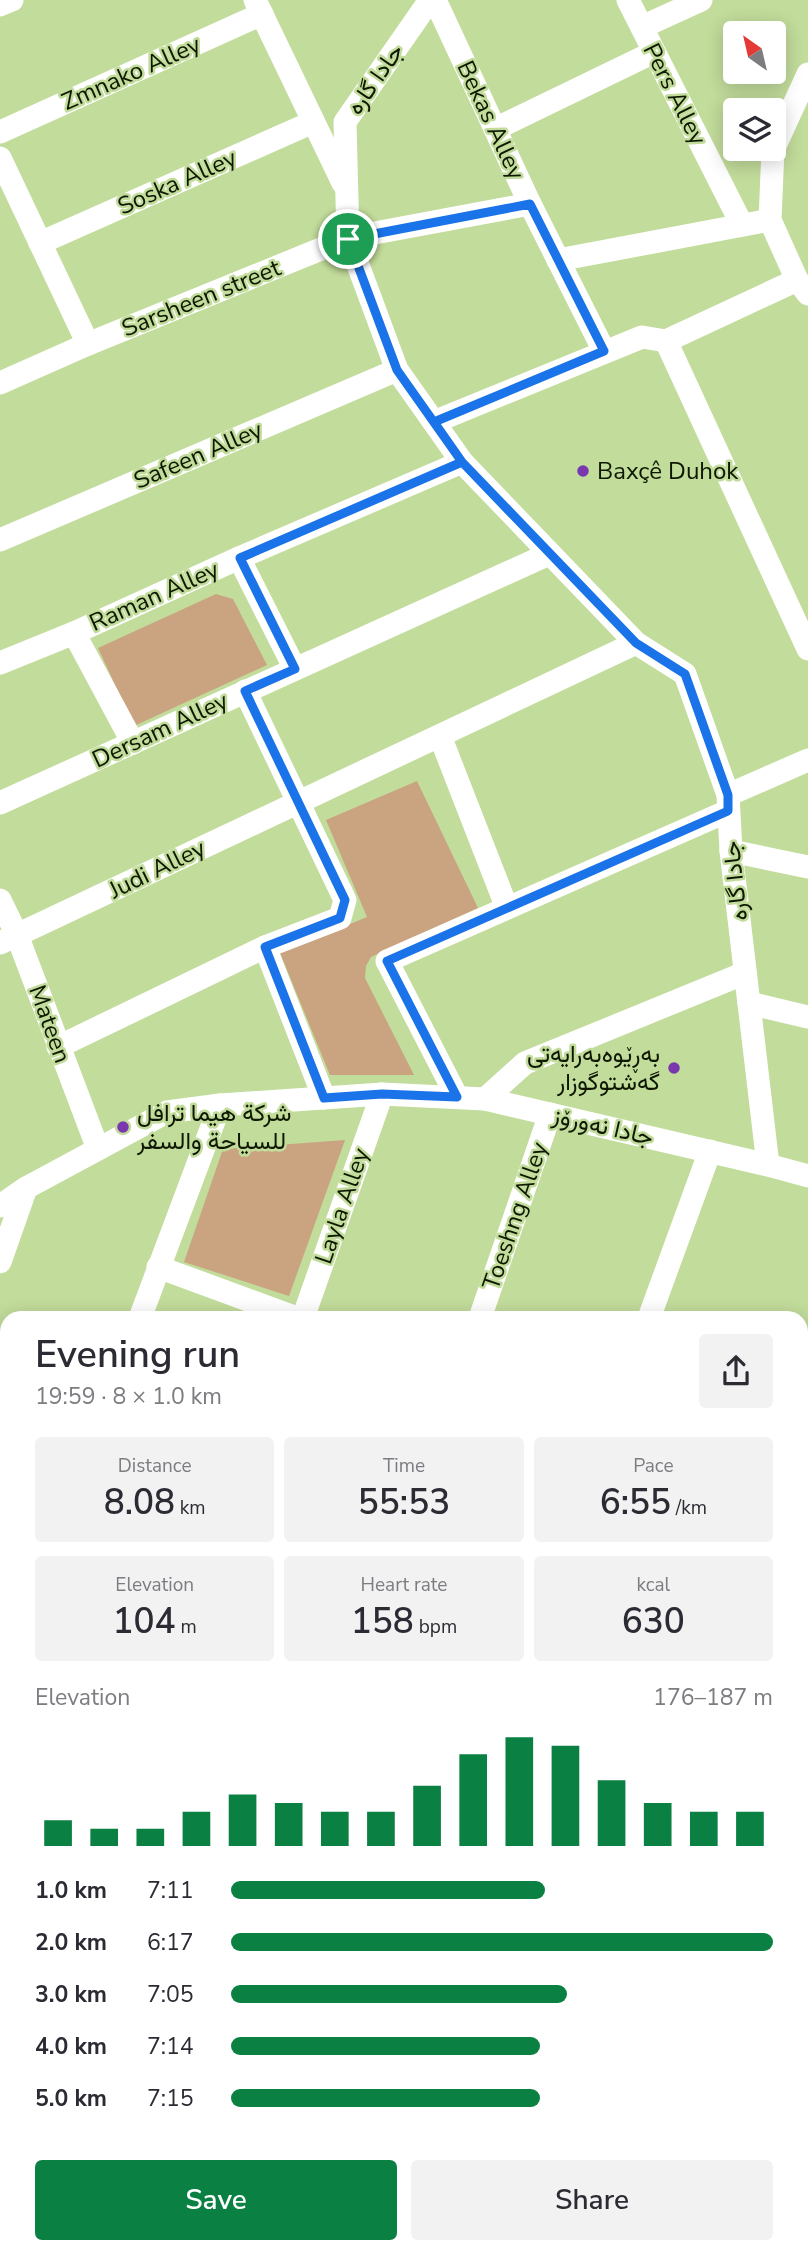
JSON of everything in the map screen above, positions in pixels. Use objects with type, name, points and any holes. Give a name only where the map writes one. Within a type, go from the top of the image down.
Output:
[{"type":"street","points":[[0,5],[12,0]]},
{"type":"street","name":"Bekas Alley","points":[[432,0],[604,351]]},
{"type":"street","name":"جادا گارە","points":[[432,0],[345,122],[348,239],[397,370],[462,462],[636,643],[685,674],[728,803],[731,851],[768,1165]]},
{"type":"street","name":"Pers Alley","points":[[628,0],[742,225]]},
{"type":"street","points":[[642,27],[701,0]]},
{"type":"street","points":[[258,7],[346,191]]},
{"type":"street","name":"Zmnako Alley","points":[[0,132],[258,7]]},
{"type":"street","points":[[495,129],[654,52]]},
{"type":"street","points":[[786,121],[808,74]]},
{"type":"street","name":"Soska Alley","points":[[40,243],[313,122]]},
{"type":"street","points":[[0,158],[88,344]]},
{"type":"street","points":[[434,422],[642,337],[666,341],[802,287],[770,220],[772,161]]},
{"type":"street","name":"Sarsheen street","points":[[0,383],[88,344],[348,239],[530,204]]},
{"type":"street","points":[[558,260],[770,220]]},
{"type":"street","points":[[666,341],[808,649]]},
{"type":"street","name":"Safeen Alley","points":[[0,540],[397,370]]},
{"type":"street","name":"Raman Alley","points":[[0,663],[462,462]]},
{"type":"street","name":"Dersam Alley","points":[[0,803],[549,554]]},
{"type":"street","points":[[240,558],[295,669]]},
{"type":"street","points":[[74,633],[133,743]]},
{"type":"street","name":"Judi Alley","points":[[9,939],[636,643]]},
{"type":"street","points":[[58,1047],[265,947],[340,918],[345,900],[245,691]]},
{"type":"street","points":[[440,736],[507,908]]},
{"type":"street","points":[[457,1097],[387,961],[507,908],[728,803],[808,760]]},
{"type":"street","points":[[731,851],[808,867]]},
{"type":"street","name":"Mateen","points":[[0,900],[9,939],[58,1047],[98,1149]]},
{"type":"street","points":[[265,947],[324,1098]]},
{"type":"street","points":[[485,1098],[525,1063],[746,973]]},
{"type":"street","points":[[749,1003],[808,1017]]},
{"type":"street","name":"جادا نەورۆز","points":[[0,1206],[26,1188],[167,1112],[220,1105],[382,1094],[485,1098],[808,1176]]},
{"type":"street","name":"Layla Alley","points":[[303,1311],[382,1094]]},
{"type":"street","points":[[142,1311],[220,1105]]},
{"type":"street","name":"Toeshng Alley","points":[[482,1311],[550,1114]]},
{"type":"street","points":[[652,1311],[710,1151]]},
{"type":"street","points":[[0,1262],[26,1188]]},
{"type":"street","points":[[158,1267],[281,1311]]},
{"type":"shaded area","points":[[216,594],[233,599],[267,665],[134,726],[98,648]]},
{"type":"shaded area","points":[[417,781],[478,908],[371,957],[366,966],[365,978],[414,1075],[330,1075],[280,953],[367,917],[326,820]]},
{"type":"shaded area","points":[[345,1140],[289,1296],[184,1262],[223,1149]]},
{"type":"place","name":"Baxçê Duhok","points":[[583,471]]},
{"type":"place","name":"بەڕێوەبەرایەتی گەشتوگوزار","points":[[674,1068]]},
{"type":"place","name":"شركة هيما ترافل للسياحة والسفر","points":[[123,1127]]},
{"type":"route","points":[[348,239],[397,370],[462,462],[240,558],[295,669],[245,691],[345,900],[340,918],[265,947],[324,1098],[382,1094],[457,1097],[387,961],[728,811],[728,795],[685,674],[636,643],[462,462],[434,422],[604,351],[530,204],[348,239]]}]
